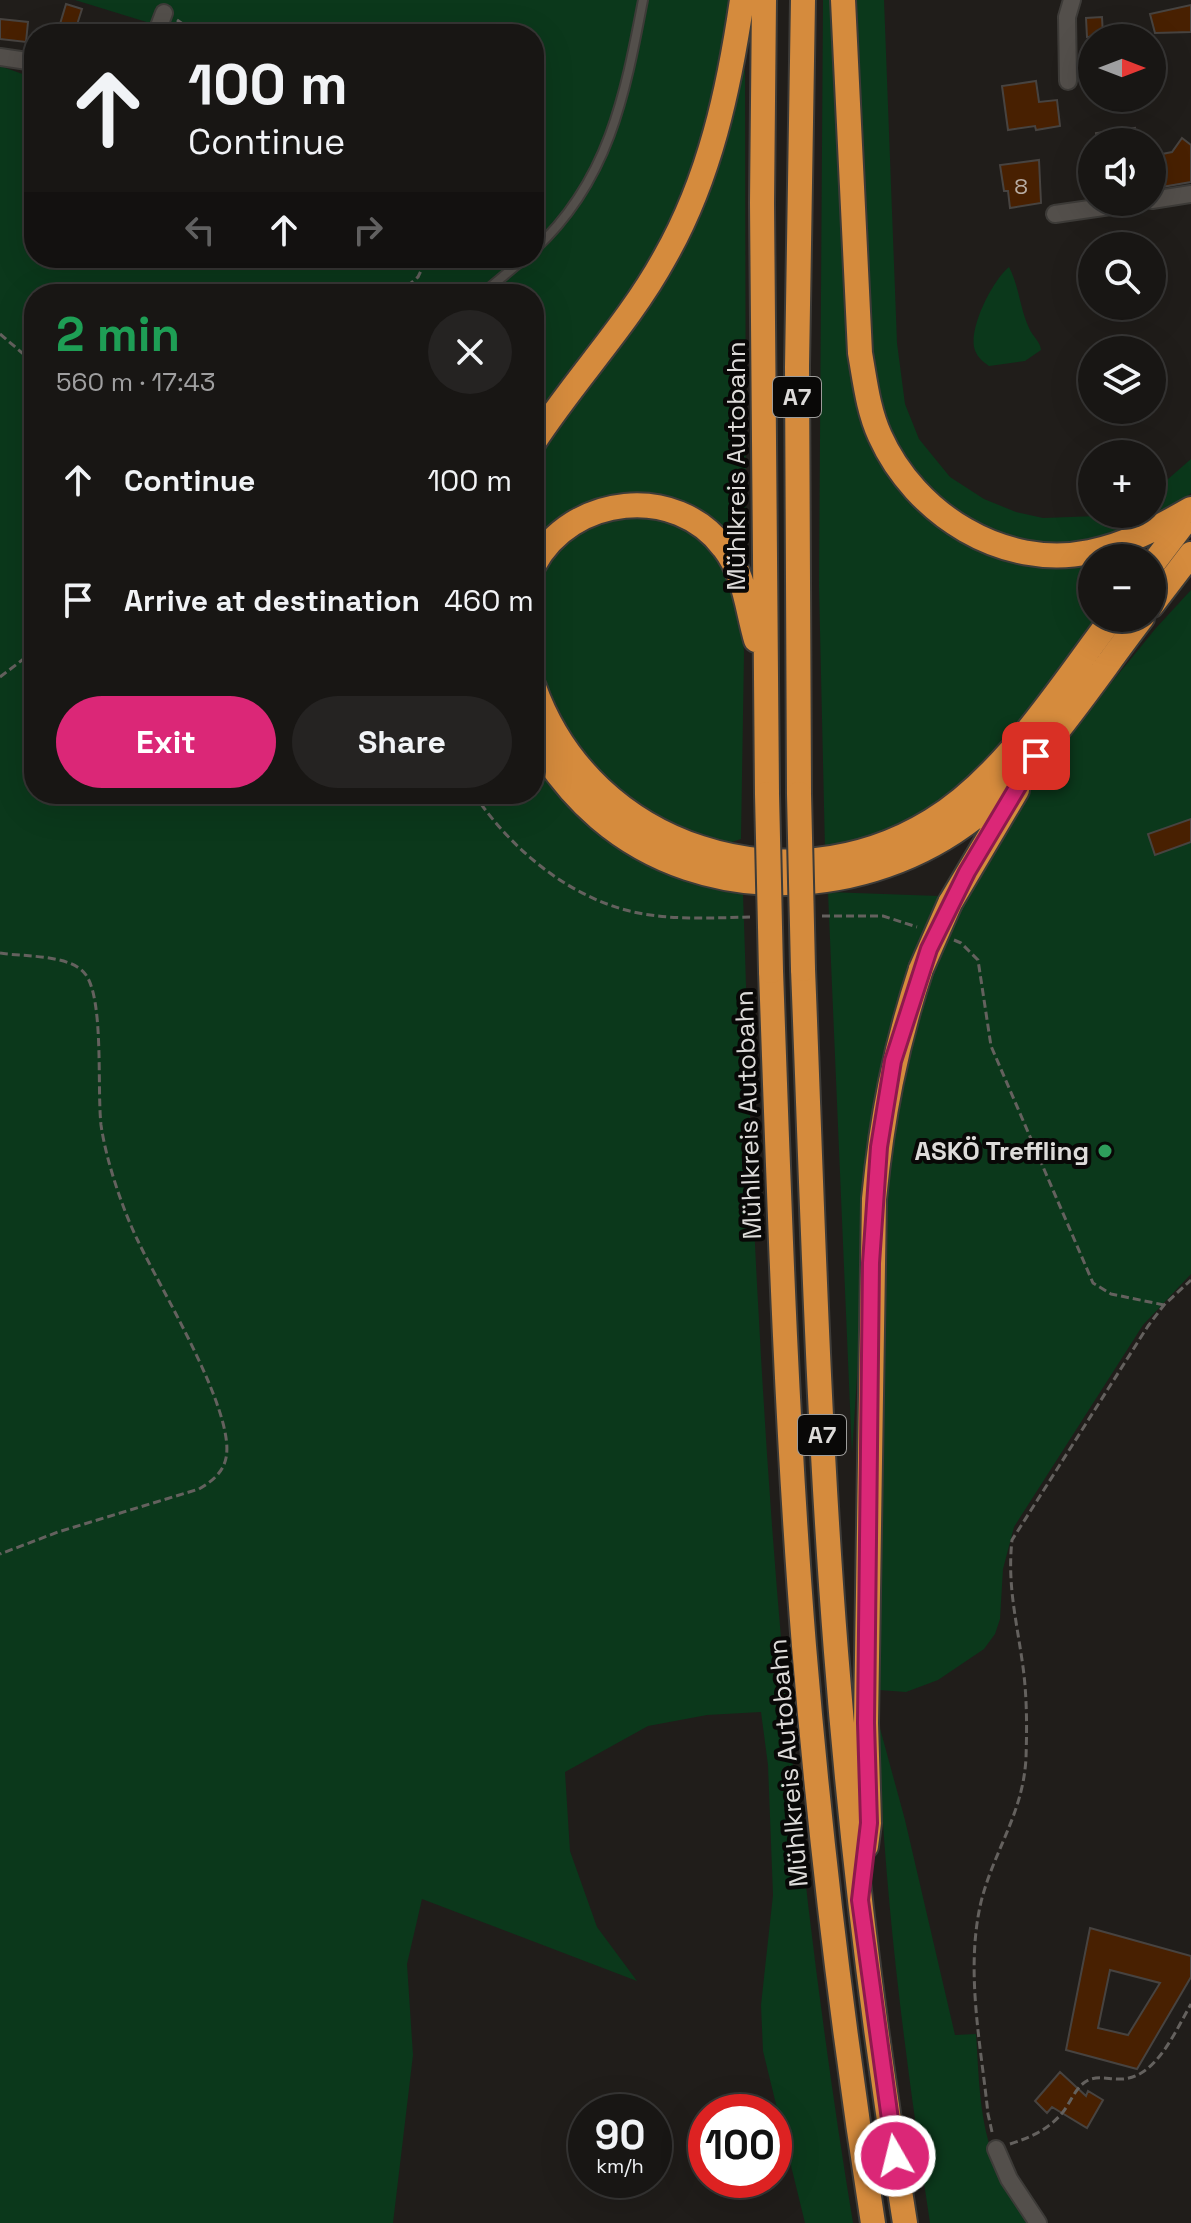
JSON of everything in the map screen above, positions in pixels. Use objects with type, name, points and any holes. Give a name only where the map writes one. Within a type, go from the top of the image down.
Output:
[{"type":"highway","points":[[544,428],[665,258],[694,198],[719,124],[742,0]]},
{"type":"highway","name":"Mühlkreis Autobahn","points":[[764,0],[765,676],[771,971],[784,1304],[804,1646],[829,1903],[873,2223]]},
{"type":"highway","name":"A7","points":[[803,0],[797,367],[799,794],[803,969],[825,1484],[836,1652],[860,1900],[905,2223]]},
{"type":"highway","points":[[843,0],[860,353],[872,411],[893,463],[918,494],[943,516],[969,533],[996,545],[1027,553],[1086,553],[1114,546],[1138,538],[1191,511]]},
{"type":"highway","points":[[544,551],[554,537],[594,512],[634,505],[656,506],[677,512],[711,534],[725,549],[736,569],[745,590],[765,676]]},
{"type":"highway","points":[[1166,546],[1191,511]]},
{"type":"highway","points":[[1166,587],[1191,554]]},
{"type":"highway","points":[[544,708],[556,733],[604,793],[630,815],[659,832],[699,848],[759,862],[793,863],[831,858],[884,845],[932,821],[955,805],[1008,753],[1101,632]]},
{"type":"highway","points":[[544,755],[575,795],[600,819],[653,854],[682,866],[715,876],[789,884],[871,872],[926,850],[977,816],[1036,756],[1131,632]]},
{"type":"highway","points":[[860,1900],[869,1823],[866,1723],[874,1199],[879,1147],[893,1061],[921,969],[950,903],[1036,756]]},
{"type":"street","points":[[1068,81],[1067,17],[1072,0]]},
{"type":"street","points":[[0,57],[24,61]]},
{"type":"street","points":[[1166,198],[1191,194]]},
{"type":"street","points":[[1055,214],[1078,211]]},
{"type":"street","points":[[996,2149],[1009,2179],[1038,2223]]},
{"type":"lane","points":[[544,239],[591,181],[607,146],[622,103],[643,0]]},
{"type":"lane","points":[[494,284],[513,268]]},
{"type":"path","points":[[164,7],[185,24]]},
{"type":"path","points":[[410,284],[422,268]]},
{"type":"path","points":[[0,334],[24,354]]},
{"type":"path","points":[[0,677],[24,659]]},
{"type":"path","points":[[482,804],[532,859],[566,885],[596,899],[624,910],[654,914],[701,918],[763,917]]},
{"type":"path","points":[[809,916],[883,916],[925,930]]},
{"type":"path","points":[[949,939],[961,943],[978,960],[991,1046],[1093,1283],[1111,1294],[1164,1305]]},
{"type":"path","points":[[0,953],[69,962],[81,968],[88,978],[97,1010],[97,1086],[102,1129],[113,1172],[137,1239],[190,1342],[220,1413],[227,1442],[226,1461],[214,1480],[199,1489],[58,1532],[0,1554]]},
{"type":"path","points":[[1191,1280],[1164,1305],[1148,1326],[1012,1540],[1011,1596],[1026,1696],[1026,1761],[1017,1811],[996,1856],[981,1904],[974,1955],[988,2114],[996,2149],[1036,2135],[1051,2125],[1082,2084],[1094,2078],[1135,2078],[1164,2049],[1191,2004]]},
{"type":"green space","points":[[75,0],[730,0],[706,127],[691,177],[669,230],[635,288],[544,410],[544,284],[24,284],[24,804],[544,804],[544,772],[590,826],[624,852],[661,872],[743,894],[755,1251],[782,1649],[819,1994],[853,2223],[805,2223],[792,2170],[792,2094],[774,2094],[763,2051],[761,2005],[773,1895],[768,1765],[761,1712],[707,1715],[648,1726],[565,1772],[570,1851],[597,1927],[637,1981],[422,1899],[407,1964],[413,2055],[393,2223],[0,2223],[0,66],[24,74],[24,268],[544,268],[544,24],[153,24]]},
{"type":"green space","points":[[823,0],[834,0],[854,358],[934,520],[1078,556],[1078,632],[1091,632],[976,776],[900,831],[825,850],[819,586]]},
{"type":"green space","points":[[853,0],[884,0],[897,343],[905,404],[919,439],[950,477],[984,499],[1016,512],[1043,518],[1078,517],[1078,528],[1136,528],[1110,538],[1048,544],[1017,540],[987,531],[959,517],[916,477],[901,456],[882,408],[869,339]]},
{"type":"green space","points":[[739,69],[745,70],[746,571],[652,499],[544,545],[544,440],[638,313]]},
{"type":"green space","points":[[1009,267],[1026,321],[1041,350],[1025,361],[989,366],[974,347],[976,327],[990,292]]},
{"type":"green space","points":[[1191,459],[1191,493],[1166,512],[1166,481]]},
{"type":"green space","points":[[635,511],[688,527],[730,570],[743,629],[744,653],[741,839],[717,847],[677,833],[599,778],[544,695],[544,560],[575,528]]},
{"type":"green space","points":[[1191,590],[1191,1274],[1143,1325],[1014,1527],[1003,1569],[1000,1619],[995,1634],[984,1649],[938,1680],[906,1692],[879,1690],[881,1248],[893,1111],[924,989],[962,901],[1023,799],[1153,632],[1166,632],[1166,617]]},
{"type":"green space","points":[[828,892],[939,896],[898,1002],[874,1113],[852,1454]]},
{"type":"green space","points":[[878,1721],[905,1820],[955,2035],[976,2034],[981,2099],[990,2148],[1003,2179],[1030,2223],[930,2223],[896,1973]]},
{"type":"building","points":[[66,4],[82,9],[77,24],[60,24]]},
{"type":"building","points":[[1191,5],[1191,32],[1166,33],[1166,24],[1153,24],[1150,14]]},
{"type":"building","points":[[1102,17],[1102,24],[1086,24],[1086,18]]},
{"type":"building","points":[[0,19],[28,22],[24,24],[24,42],[0,39]]},
{"type":"building","points":[[1036,81],[1039,102],[1057,100],[1060,126],[1008,130],[1002,86]]},
{"type":"building","points":[[1182,138],[1191,145],[1191,182],[1166,186],[1166,153],[1172,152]]},
{"type":"building","points":[[1039,160],[1041,203],[1010,208],[1000,165]]},
{"type":"building","points":[[1191,819],[1191,842],[1155,855],[1148,834]]},
{"type":"building","points":[[1090,1928],[1191,1956],[1191,1977],[1137,2069],[1066,2050]],"holes":[[[1110,1970],[1160,1983],[1128,2035],[1098,2028]]]},
{"type":"building","points":[[1060,2072],[1086,2096],[1088,2091],[1103,2100],[1087,2128],[1052,2107],[1047,2113],[1035,2101]]},
{"type":"place","name":"ASKÖ Treffling","points":[[1105,1151]]},
{"type":"route","points":[[895,2156],[860,1900],[869,1823],[866,1723],[871,1263],[879,1147],[893,1061],[929,949],[967,872],[1036,756]]}]
